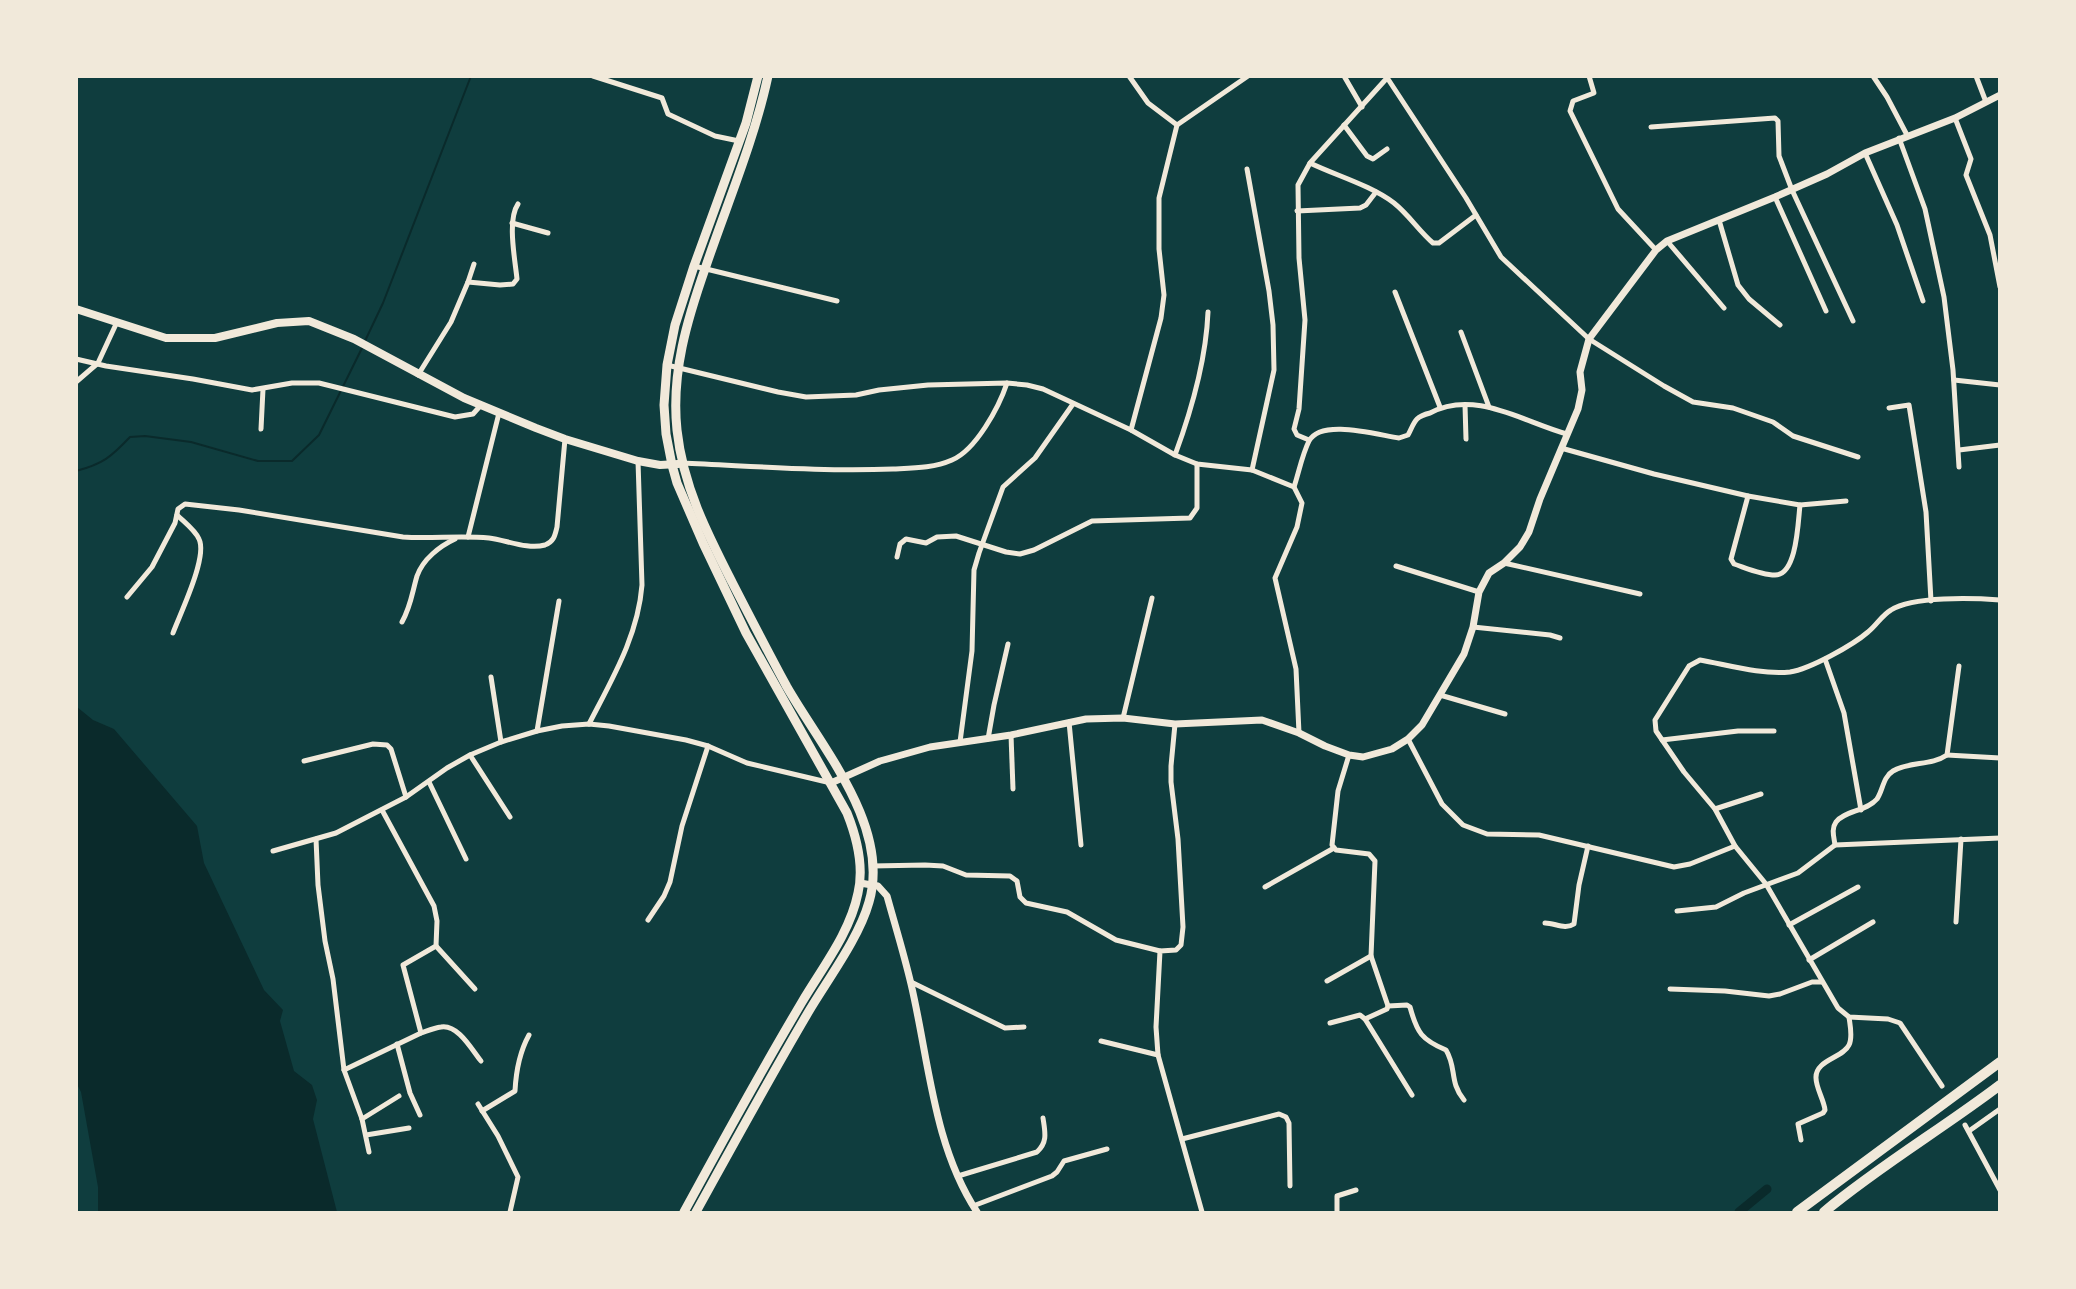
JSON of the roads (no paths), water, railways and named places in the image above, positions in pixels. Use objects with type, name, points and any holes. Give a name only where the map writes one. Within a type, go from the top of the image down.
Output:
[{"type":"highway","points":[[684,1212],[778,1043],[840,939],[853,914],[860,883],[853,828],[847,813],[746,633],[690,517],[672,465],[665,424],[667,364],[681,303],[740,141],[758,76]]},
{"type":"highway","points":[[696,1212],[862,920],[869,903],[872,885],[872,866],[865,824],[842,778],[788,688],[750,618],[698,514],[682,464],[675,405],[678,368],[687,320],[758,118],[768,76]]},
{"type":"highway","points":[[1797,1212],[2000,1062]]},
{"type":"highway","points":[[1824,1212],[1879,1169],[2000,1085]]},
{"type":"main road","points":[[76,309],[166,338],[215,338],[286,321],[309,321],[321,324],[481,405],[565,439],[650,464],[682,464]]},
{"type":"street","points":[[593,76],[662,98],[668,114],[715,136],[740,141]]},
{"type":"street","points":[[1129,76],[1148,103],[1177,125]]},
{"type":"street","points":[[1131,430],[1161,318],[1164,295],[1159,249],[1159,198],[1177,125],[1248,76]]},
{"type":"street","points":[[1344,76],[1362,106]]},
{"type":"street","points":[[1589,76],[1594,93],[1573,100],[1570,111],[1618,209],[1656,249]]},
{"type":"street","points":[[1873,76],[1907,135]]},
{"type":"street","points":[[1976,76],[1986,102]]},
{"type":"street","points":[[1309,440],[1298,435],[1294,429],[1299,409],[1305,320],[1299,258],[1298,185],[1310,164],[1387,77],[1501,257],[1589,339],[1693,402],[1733,408],[1773,422],[1793,436],[1858,457]]},
{"type":"street","points":[[273,851],[336,833],[406,797],[470,755],[501,742],[537,730],[589,724],[708,746],[747,763],[831,783],[889,759],[930,747],[1011,735],[1086,719],[1123,718],[1175,724],[1262,720],[1350,755],[1363,757],[1392,749],[1408,739],[1422,725],[1464,654],[1473,627],[1479,592],[1489,573],[1504,563],[1520,547],[1529,532],[1540,499],[1578,409],[1582,390],[1581,372],[1589,339],[1656,249],[1667,241],[1792,190],[1899,138],[1955,118],[2000,94]]},
{"type":"street","points":[[1651,127],[1775,118],[1778,121],[1779,156],[1792,190],[1853,321]]},
{"type":"street","points":[[1955,118],[1971,159],[1966,175],[1990,235],[2000,287]]},
{"type":"street","points":[[1344,125],[1367,156],[1373,159],[1387,149]]},
{"type":"street","points":[[1899,138],[1925,209],[1944,297],[1954,380],[1959,467]]},
{"type":"street","points":[[1865,153],[1897,225],[1923,301]]},
{"type":"street","points":[[1310,164],[1376,192],[1393,202],[1434,243],[1439,243],[1476,215]]},
{"type":"street","points":[[1247,170],[1269,291],[1273,325],[1274,370],[1252,470]]},
{"type":"street","points":[[1298,211],[1360,208],[1366,205],[1376,192]]},
{"type":"street","points":[[1775,197],[1826,311]]},
{"type":"street","points":[[468,282],[513,285],[517,279],[512,223],[513,210],[518,204]]},
{"type":"street","points":[[1719,220],[1738,285],[1749,299],[1780,325]]},
{"type":"street","points":[[512,223],[548,233]]},
{"type":"street","points":[[1667,241],[1724,308]]},
{"type":"street","points":[[418,375],[451,322],[474,264]]},
{"type":"street","points":[[694,266],[837,301]]},
{"type":"street","points":[[1395,292],[1440,407]]},
{"type":"street","points":[[1175,455],[1190,415],[1207,340],[1208,312]]},
{"type":"street","points":[[76,382],[98,363],[117,322]]},
{"type":"street","points":[[1461,332],[1488,407]]},
{"type":"street","points":[[76,359],[241,389],[263,389],[306,382],[455,417],[473,414],[481,405]]},
{"type":"street","points":[[667,364],[806,397],[846,395],[928,385],[1007,383],[1043,389],[1197,464],[1252,470],[1294,487],[1302,503],[1297,527],[1275,578],[1296,669],[1299,733]]},
{"type":"street","points":[[1954,380],[2000,385]]},
{"type":"street","points":[[682,464],[845,469],[935,465],[952,460],[970,447],[998,404],[1007,383]]},
{"type":"street","points":[[261,429],[263,389]]},
{"type":"street","points":[[960,742],[972,651],[972,594],[982,544],[1003,487],[1035,458],[1073,404]]},
{"type":"street","points":[[1294,487],[1309,440],[1316,432],[1335,428],[1399,438],[1408,435],[1417,419],[1440,407],[1465,405],[1488,407],[1567,434]]},
{"type":"street","points":[[1465,405],[1466,439]]},
{"type":"street","points":[[1889,408],[1909,405],[1926,512],[1931,601]]},
{"type":"street","points":[[468,537],[499,413]]},
{"type":"street","points":[[127,597],[152,567],[175,523],[178,509],[185,504],[403,537],[490,538],[541,546],[552,541],[557,526],[565,439]]},
{"type":"street","points":[[1959,450],[2000,444]]},
{"type":"street","points":[[1561,448],[1654,474],[1748,496],[1800,505],[1846,501]]},
{"type":"street","points":[[589,724],[628,648],[640,606],[642,585],[638,461]]},
{"type":"street","points":[[897,557],[900,544],[906,539],[926,543],[937,537],[956,537],[1020,554],[1034,550],[1092,520],[1190,518],[1197,508],[1197,464]]},
{"type":"street","points":[[1748,496],[1731,560],[1734,564],[1772,575],[1781,573],[1793,559],[1800,505]]},
{"type":"street","points":[[172,633],[195,575],[200,555],[198,537],[177,514]]},
{"type":"street","points":[[402,622],[410,607],[418,573],[440,546],[456,538]]},
{"type":"street","points":[[1504,563],[1640,594]]},
{"type":"street","points":[[1396,566],[1479,592]]},
{"type":"street","points":[[1123,718],[1152,598]]},
{"type":"street","points":[[1942,1086],[1900,1023],[1888,1019],[1849,1017],[1838,1008],[1766,884],[1735,846],[1714,810],[1662,740],[1656,731],[1655,720],[1689,666],[1700,660],[1734,667],[1790,672],[1825,658],[1866,634],[1891,610],[1907,604],[1968,598],[2000,600]]},
{"type":"street","points":[[537,730],[559,601]]},
{"type":"street","points":[[1473,627],[1560,638]]},
{"type":"street","points":[[988,739],[1008,644]]},
{"type":"street","points":[[1825,658],[1844,713],[1861,810]]},
{"type":"street","points":[[1947,755],[1959,666]]},
{"type":"street","points":[[491,677],[501,742]]},
{"type":"street","points":[[1440,695],[1505,714]]},
{"type":"street","points":[[1069,722],[1081,845]]},
{"type":"street","points":[[872,866],[943,866],[974,877],[1010,876],[1017,881],[1020,897],[1026,903],[1067,912],[1116,940],[1160,951],[1176,950],[1181,945],[1183,927],[1178,839],[1171,782],[1175,724]]},
{"type":"street","points":[[1662,740],[1738,731],[1774,731]]},
{"type":"street","points":[[1011,735],[1013,789]]},
{"type":"street","points":[[1408,739],[1442,804],[1463,825],[1486,834],[1539,836],[1674,867],[1690,864],[1735,846]]},
{"type":"street","points":[[304,760],[373,744],[387,745],[391,749],[406,797]]},
{"type":"street","points":[[648,920],[664,896],[670,882],[682,826],[708,746]]},
{"type":"street","points":[[470,755],[510,817]]},
{"type":"street","points":[[1334,848],[1332,839],[1338,791],[1350,755]]},
{"type":"street","points":[[1835,845],[1832,832],[1836,822],[1877,799],[1881,787],[1894,771],[1947,755],[2000,758]]},
{"type":"street","points":[[429,782],[466,859]]},
{"type":"street","points":[[1714,810],[1761,794]]},
{"type":"street","points":[[382,810],[434,906],[437,921],[436,946],[476,989]]},
{"type":"street","points":[[1677,910],[1716,907],[1766,884],[1798,873],[1835,845],[2000,838]]},
{"type":"street","points":[[316,839],[324,930],[333,979],[344,1070],[362,1119],[369,1152]]},
{"type":"street","points":[[1956,922],[1961,839]]},
{"type":"street","points":[[1545,923],[1564,927],[1574,924],[1579,885],[1588,846]]},
{"type":"street","points":[[1265,887],[1334,848],[1369,854],[1375,861],[1371,956],[1388,1006]]},
{"type":"street","points":[[860,883],[881,888],[887,896],[911,982],[938,1115],[950,1159],[975,1209],[1052,1176],[1064,1161],[1107,1149]]},
{"type":"street","points":[[1789,925],[1858,887]]},
{"type":"street","points":[[1809,960],[1873,922]]},
{"type":"street","points":[[421,1033],[403,965],[436,946]]},
{"type":"street","points":[[1160,951],[1156,1027],[1158,1055],[1202,1212]]},
{"type":"street","points":[[1327,981],[1371,956]]},
{"type":"street","points":[[911,982],[1005,1028],[1024,1027]]},
{"type":"street","points":[[1670,989],[1725,991],[1768,996],[1812,982],[1822,982]]},
{"type":"street","points":[[1365,1018],[1387,1009],[1388,1006],[1407,1005],[1410,1007],[1425,1040],[1446,1050],[1451,1061],[1456,1091],[1464,1100]]},
{"type":"street","points":[[1330,1023],[1360,1015],[1365,1018],[1412,1095]]},
{"type":"street","points":[[1801,1140],[1798,1124],[1825,1110],[1816,1078],[1817,1071],[1822,1065],[1847,1049],[1850,1043],[1849,1017]]},
{"type":"street","points":[[344,1070],[421,1033],[441,1027],[449,1027],[457,1033],[481,1061]]},
{"type":"street","points":[[482,1111],[516,1091],[516,1074],[523,1046],[529,1035]]},
{"type":"street","points":[[1101,1041],[1158,1055]]},
{"type":"street","points":[[397,1044],[410,1093],[420,1115]]},
{"type":"street","points":[[362,1119],[399,1096]]},
{"type":"street","points":[[478,1104],[519,1177],[510,1212]]},
{"type":"street","points":[[1969,1131],[2000,1109]]},
{"type":"street","points":[[1182,1139],[1280,1114],[1286,1117],[1289,1123],[1290,1185]]},
{"type":"street","points":[[958,1176],[1037,1152],[1044,1146],[1046,1139],[1044,1118]]},
{"type":"street","points":[[1965,1125],[2000,1190]]},
{"type":"street","points":[[366,1136],[409,1128]]},
{"type":"street","points":[[1338,1212],[1337,1196],[1356,1190]]},
{"type":"water","points":[[77,707],[93,720],[114,729],[197,826],[204,863],[264,990],[283,1010],[280,1021],[294,1071],[312,1085],[317,1100],[313,1119],[337,1212],[98,1212],[98,1187],[81,1092],[76,1082]]},
{"type":"waterway","points":[[365,341],[383,303],[471,76]]},
{"type":"waterway","points":[[76,471],[106,459],[130,437],[145,436],[191,442],[258,461],[292,461],[319,435],[363,346]]},
{"type":"waterway","points":[[1739,1212],[1767,1189]]}]
